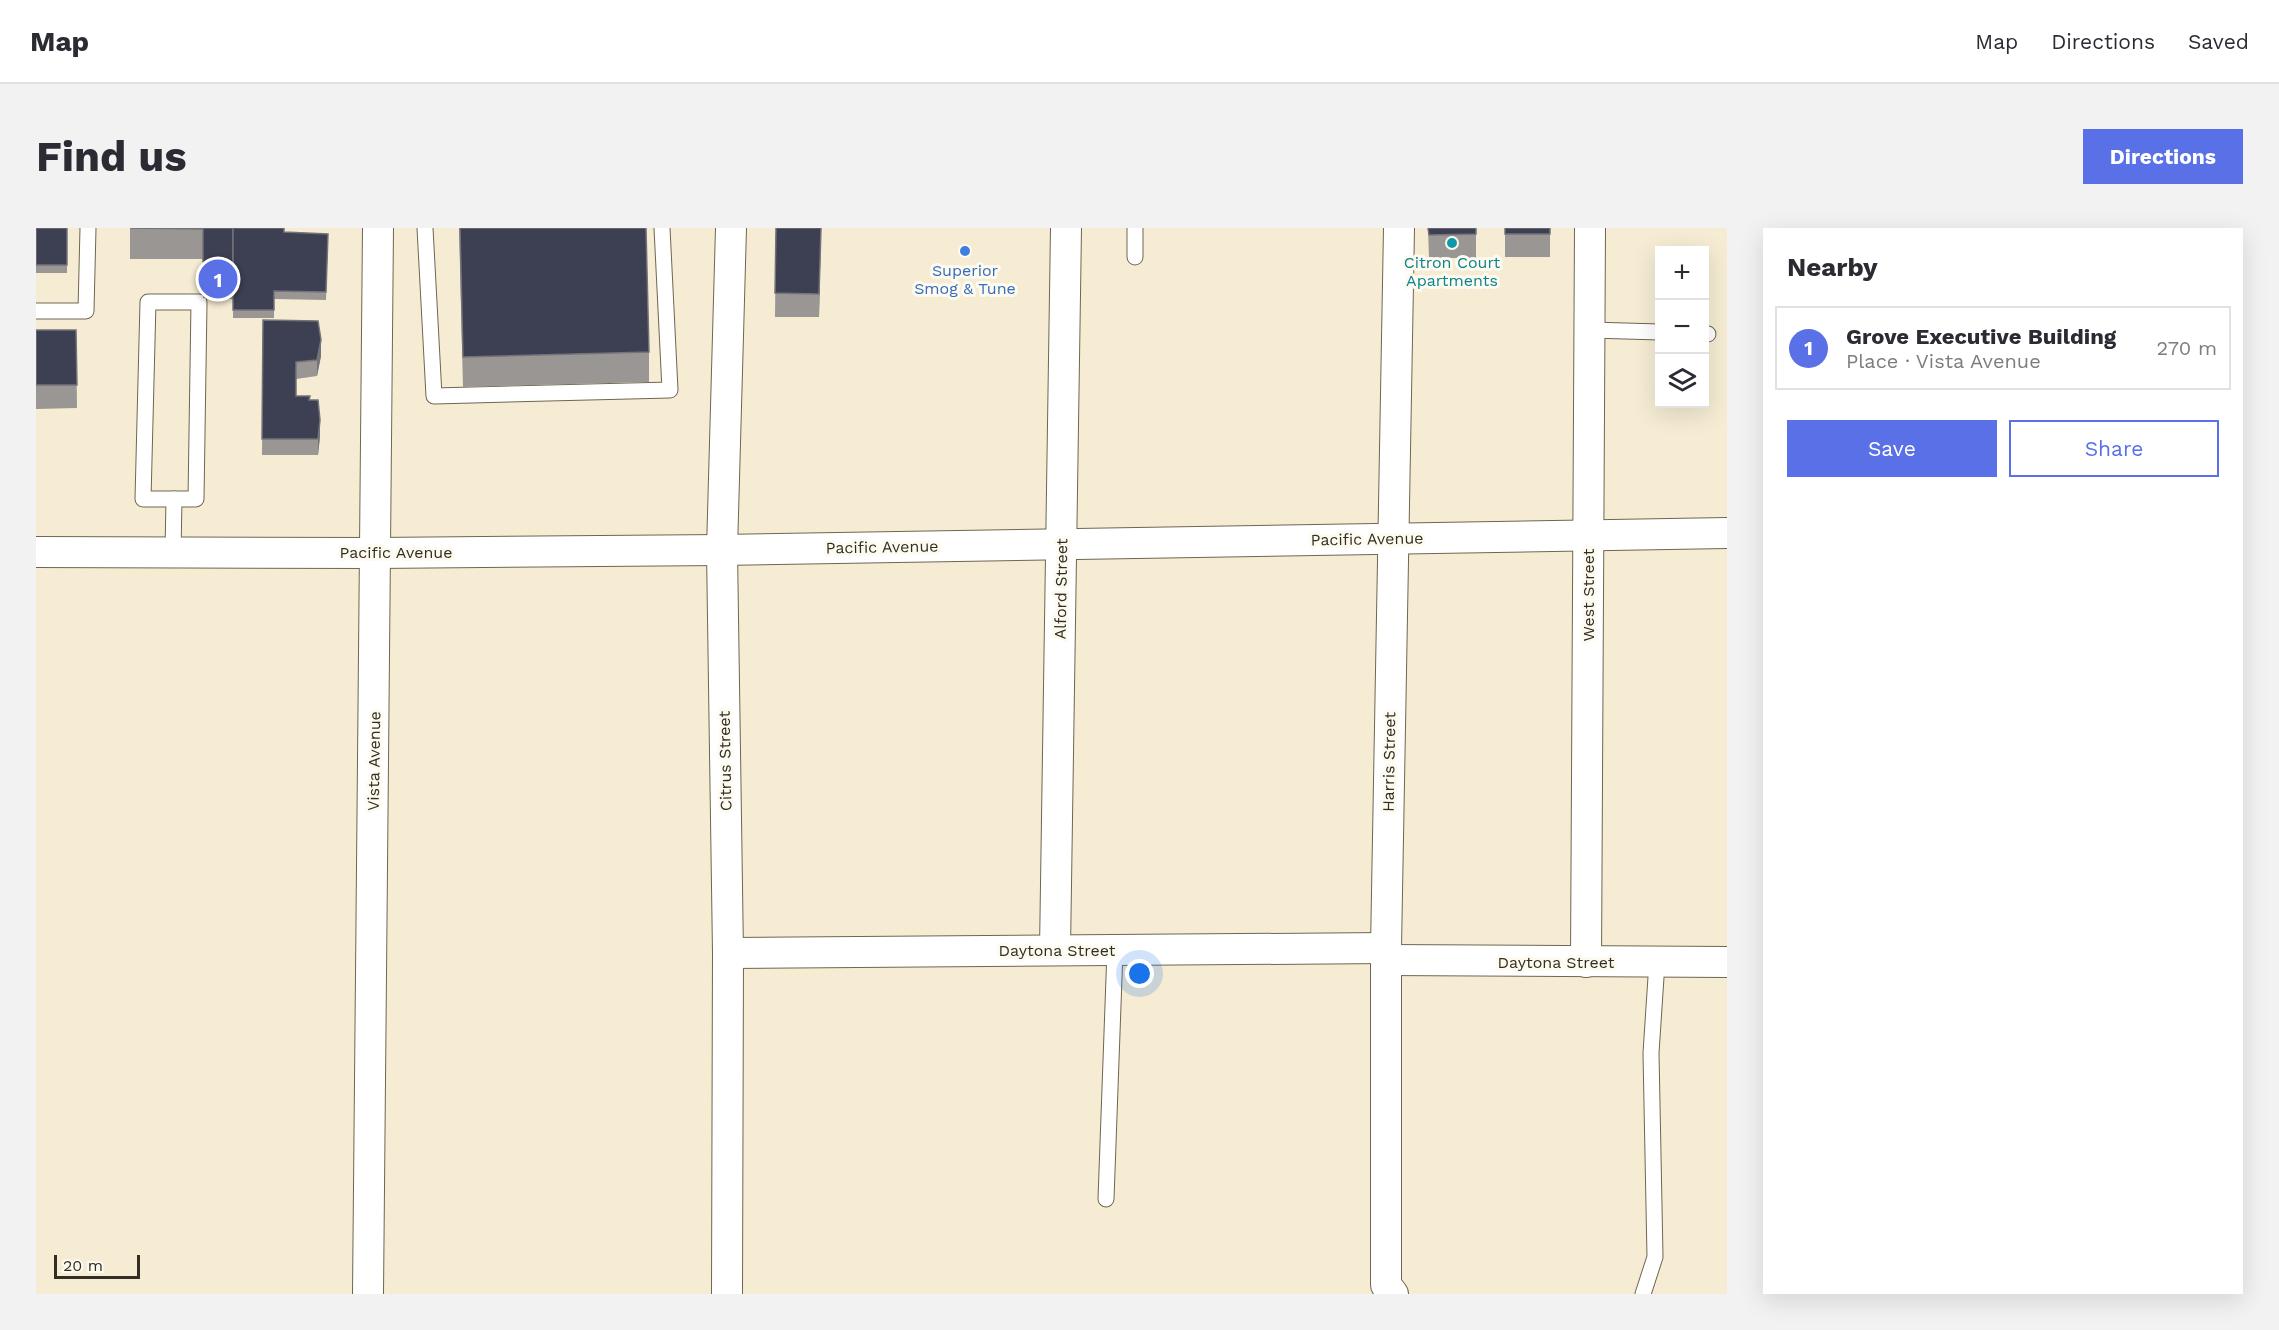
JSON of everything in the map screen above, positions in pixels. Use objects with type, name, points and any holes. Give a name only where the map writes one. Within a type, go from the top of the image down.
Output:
[{"type":"street","name":"Vista Avenue","points":[[368,1294],[378,228]]},
{"type":"street","name":"Citrus Street","points":[[727,1294],[728,953],[722,550],[731,228]]},
{"type":"street","name":"Alford Street","points":[[1055,950],[1066,228]]},
{"type":"street","name":"Harris Street","points":[[1393,1294],[1386,1285],[1386,954],[1399,228]]},
{"type":"street","name":"West Street","points":[[1586,962],[1590,228]]},
{"type":"street","name":"Pacific Avenue","points":[[36,552],[376,553],[722,550],[1727,533]]},
{"type":"street","name":"Daytona Street","points":[[728,953],[1115,950],[1386,954],[1586,962],[1727,962]]},
{"type":"lane","points":[[36,311],[86,311],[88,228]]},
{"type":"lane","points":[[425,228],[434,396],[670,390],[662,228]]},
{"type":"lane","points":[[1136,228],[1136,257]]},
{"type":"lane","points":[[148,302],[199,302],[196,499],[174,499],[143,499],[148,302]]},
{"type":"lane","points":[[1590,330],[1655,332]]},
{"type":"lane","points":[[173,553],[174,499]]},
{"type":"lane","points":[[1106,1199],[1115,950]]},
{"type":"lane","points":[[1643,1294],[1655,1257],[1651,1053],[1657,962]]},
{"type":"building","points":[[36,228],[67,228],[67,265],[36,265]]},
{"type":"building","points":[[130,228],[233,228],[233,269],[203,268],[203,229]]},
{"type":"building","points":[[233,228],[284,228],[284,232],[328,234],[326,292],[274,291],[274,310],[233,310]]},
{"type":"building","points":[[460,228],[646,228],[649,352],[463,357]]},
{"type":"building","points":[[776,228],[821,228],[819,294],[775,293]]},
{"type":"building","points":[[1428,228],[1476,228],[1476,234],[1429,235]]},
{"type":"building","points":[[1505,228],[1550,228],[1550,234],[1505,234]]},
{"type":"building","points":[[263,320],[318,321],[321,340],[317,360],[296,362],[296,396],[310,396],[309,400],[318,400],[320,420],[318,439],[262,439]]},
{"type":"building","points":[[36,330],[76,330],[77,385],[36,385]]},
{"type":"place","name":"Citron Court Apartments","points":[[1452,243]]},
{"type":"place","name":"Superior Smog & Tune","points":[[965,251]]},
{"type":"place","name":"Grove Executive Building","points":[[218,279]]}]
